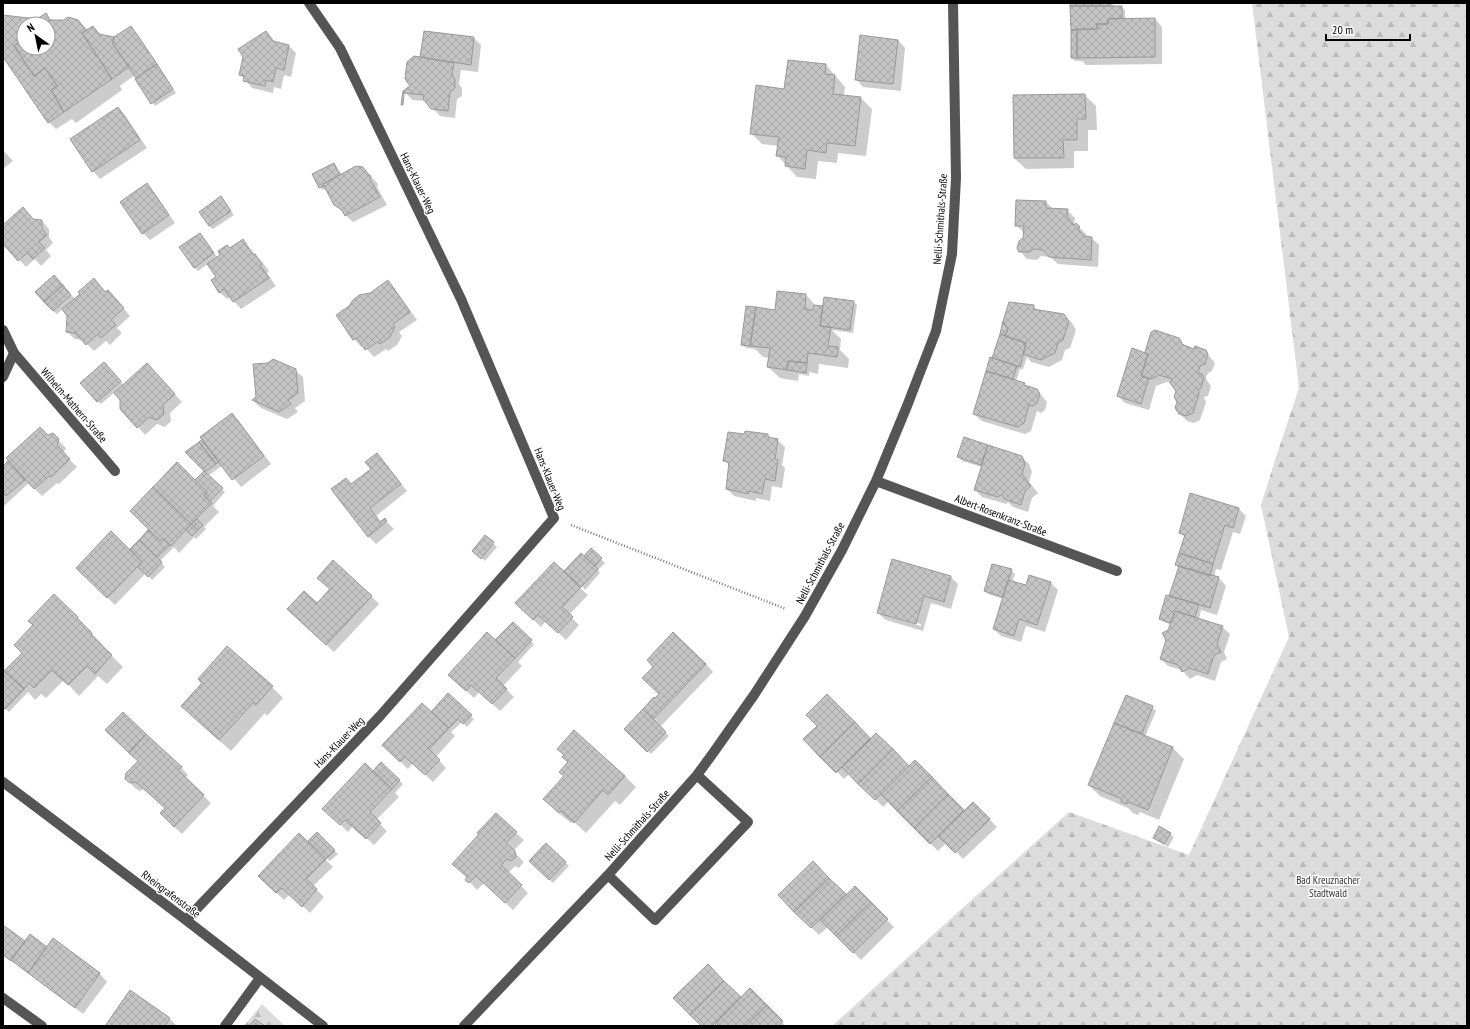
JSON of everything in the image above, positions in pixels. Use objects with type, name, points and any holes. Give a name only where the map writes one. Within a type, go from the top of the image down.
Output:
[{"type":"street","name":"Hans-Klauer-Weg","points":[[186,920],[380,716],[554,518],[458,292],[340,48],[309,3]]},
{"type":"street","name":"Nelli-Schmithals-Straße","points":[[464,1026],[608,875],[697,775],[754,696],[805,616],[842,550],[876,481],[936,331],[952,254],[956,178],[953,3]]},
{"type":"street","name":"Wilhelm-Mathern-Straße","points":[[3,330],[14,353],[115,472]]},
{"type":"street","points":[[3,377],[14,353]]},
{"type":"street","name":"Albert-Rosenkranz-Straße","points":[[876,481],[1117,571]]},
{"type":"street","points":[[608,875],[655,920],[748,822],[697,775]]},
{"type":"street","name":"Rheingrafenstraße","points":[[3,782],[186,920],[323,1026]]},
{"type":"street","points":[[225,1026],[260,978]]},
{"type":"street","points":[[3,998],[42,1026]]},
{"type":"path","points":[[554,518],[805,616]]},
{"type":"green space","name":"Bad Kreuznacher Stadtwald","points":[[1252,3],[1467,3],[1467,1026],[832,1026],[1069,812],[1189,855],[1289,637],[1261,505],[1299,388]]},
{"type":"green space","points":[[262,1004],[285,1026],[244,1026]]},
{"type":"building","points":[[1070,3],[1110,3],[1110,6],[1070,6]]},
{"type":"building","points":[[1070,6],[1122,6],[1122,18],[1108,19],[1108,24],[1097,24],[1097,29],[1071,30]]},
{"type":"building","points":[[3,15],[16,17],[16,44],[14,46],[16,49],[16,56],[21,56],[34,76],[45,68],[57,86],[51,90],[64,112],[48,123],[3,57]]},
{"type":"building","points":[[68,17],[78,20],[86,30],[82,33],[112,79],[64,112],[51,90],[57,86],[45,68],[34,76],[21,56],[56,56],[56,20],[64,20]]},
{"type":"building","points":[[1155,18],[1155,57],[1077,58],[1077,29],[1097,29],[1097,24],[1108,24],[1108,19]]},
{"type":"building","points":[[93,26],[99,34],[114,37],[113,44],[129,67],[112,79],[82,33]]},
{"type":"building","points":[[131,26],[157,64],[136,78],[113,44],[114,37]]},
{"type":"building","points":[[1071,30],[1077,30],[1077,58],[1071,58]]},
{"type":"building","points":[[266,31],[273,41],[289,45],[284,70],[276,68],[273,82],[266,80],[265,86],[243,81],[244,76],[239,75],[243,57],[238,49]]},
{"type":"building","points":[[424,31],[474,37],[471,65],[420,57]]},
{"type":"building","points":[[860,35],[898,40],[893,84],[855,80]]},
{"type":"building","points":[[414,56],[454,63],[452,75],[455,80],[455,88],[450,92],[448,111],[431,109],[423,99],[424,95],[404,93],[403,105],[401,105],[403,91],[410,86],[405,79],[407,62]]},
{"type":"building","points":[[788,60],[826,64],[825,74],[835,75],[833,94],[861,97],[855,146],[827,143],[826,153],[807,150],[805,169],[785,166],[786,157],[776,156],[779,137],[750,134],[756,85],[784,89]]},
{"type":"building","points":[[157,64],[173,89],[151,104],[135,79]]},
{"type":"building","points":[[1085,94],[1086,119],[1077,119],[1077,140],[1063,140],[1064,158],[1014,158],[1013,95]]},
{"type":"building","points":[[118,107],[140,140],[92,172],[70,139]]},
{"type":"building","points":[[334,163],[340,175],[323,184],[324,186],[319,188],[312,174]]},
{"type":"building","points":[[356,166],[363,167],[371,176],[370,179],[380,197],[345,216],[342,210],[334,205],[323,184]]},
{"type":"building","points":[[147,183],[169,215],[142,234],[120,202]]},
{"type":"building","points":[[221,196],[231,211],[209,226],[199,212]]},
{"type":"building","points":[[1016,200],[1046,201],[1046,208],[1068,209],[1067,217],[1074,225],[1076,223],[1080,227],[1078,229],[1084,236],[1092,237],[1091,260],[1049,257],[1043,250],[1034,249],[1029,252],[1019,252],[1017,248],[1019,241],[1023,238],[1024,226],[1015,226]]},
{"type":"building","points":[[23,207],[33,219],[42,220],[42,229],[47,235],[39,242],[45,248],[33,259],[27,253],[18,261],[3,244],[3,225]]},
{"type":"building","points":[[200,233],[214,253],[194,268],[179,247]]},
{"type":"building","points":[[243,239],[253,255],[255,254],[262,264],[260,265],[269,278],[233,302],[224,289],[219,293],[211,280],[216,277],[207,264],[220,255],[218,251],[227,245],[230,248]]},
{"type":"building","points":[[54,275],[63,285],[44,302],[35,292]]},
{"type":"building","points":[[94,278],[105,292],[108,290],[124,308],[111,320],[116,325],[101,338],[98,334],[86,345],[75,333],[66,332],[67,316],[62,309],[80,294],[78,292]]},
{"type":"building","points":[[388,280],[410,312],[393,324],[395,327],[390,337],[380,344],[378,342],[365,350],[357,338],[353,340],[336,315],[349,306],[359,295],[370,293]]},
{"type":"building","points":[[63,285],[71,295],[53,311],[44,302]]},
{"type":"building","points":[[777,291],[806,294],[805,309],[813,310],[814,305],[823,306],[820,326],[831,327],[828,346],[838,347],[837,357],[808,353],[807,363],[788,361],[787,370],[767,367],[770,348],[750,346],[756,307],[775,310]]},
{"type":"building","points":[[824,297],[854,301],[850,330],[820,326]]},
{"type":"building","points":[[1009,302],[1034,305],[1033,309],[1064,314],[1069,322],[1063,340],[1058,343],[1055,353],[1041,360],[1023,354],[1026,343],[1005,336],[1008,329],[1003,321]]},
{"type":"building","points":[[746,306],[756,307],[750,346],[741,345]]},
{"type":"building","points":[[1003,321],[1008,329],[1005,336],[1000,334]]},
{"type":"building","points":[[1155,330],[1179,338],[1182,343],[1181,344],[1194,349],[1195,346],[1206,350],[1208,354],[1205,364],[1200,366],[1198,373],[1202,374],[1204,378],[1201,388],[1198,390],[1199,394],[1193,413],[1186,416],[1179,414],[1175,408],[1177,402],[1174,397],[1176,391],[1170,383],[1172,379],[1159,375],[1151,379],[1141,376],[1148,354],[1144,353],[1151,332]]},
{"type":"building","points":[[1000,334],[1026,343],[1020,367],[992,358]]},
{"type":"building","points":[[1132,348],[1148,354],[1141,376],[1149,378],[1141,404],[1117,396]]},
{"type":"building","points":[[990,357],[1017,366],[1013,379],[986,371]]},
{"type":"building","points":[[273,359],[296,369],[298,393],[288,400],[291,404],[279,412],[252,400],[256,397],[253,364],[268,363]]},
{"type":"building","points":[[788,361],[807,363],[806,373],[787,370]]},
{"type":"building","points":[[104,362],[121,381],[97,402],[80,383]]},
{"type":"building","points":[[147,363],[175,394],[163,405],[164,414],[157,420],[149,417],[137,428],[120,409],[120,400],[114,393]]},
{"type":"building","points":[[986,371],[1025,383],[1024,385],[1037,389],[1040,394],[1037,403],[1033,406],[1029,405],[1024,423],[1018,427],[973,414]]},
{"type":"building","points":[[232,413],[264,456],[232,480],[200,437]]},
{"type":"building","points":[[40,427],[48,435],[53,433],[59,439],[57,445],[70,459],[51,477],[49,476],[34,489],[6,458]]},
{"type":"building","points":[[745,431],[768,434],[768,437],[778,439],[775,459],[778,460],[775,481],[765,479],[762,494],[749,491],[748,494],[726,489],[729,462],[723,461],[728,432],[744,434]]},
{"type":"building","points":[[964,437],[988,445],[981,465],[957,457]]},
{"type":"building","points":[[202,439],[219,462],[216,464],[199,442]]},
{"type":"building","points":[[199,442],[216,464],[205,472],[185,452]]},
{"type":"building","points":[[988,445],[1022,456],[1025,464],[1022,474],[1031,486],[1025,491],[1021,505],[1004,499],[1002,494],[998,497],[974,490]]},
{"type":"building","points":[[377,453],[401,484],[370,508],[380,522],[385,518],[387,521],[368,537],[331,489],[346,478],[351,484],[371,469],[365,462]]},
{"type":"building","points":[[8,461],[25,480],[6,496],[3,493],[3,466]]},
{"type":"building","points":[[177,462],[207,492],[204,496],[212,503],[191,524],[153,487]]},
{"type":"building","points":[[204,471],[223,488],[210,501],[204,496],[207,492],[195,480]]},
{"type":"building","points":[[153,487],[191,524],[171,546],[163,538],[160,541],[130,511]]},
{"type":"building","points":[[1190,493],[1239,508],[1233,528],[1225,525],[1213,564],[1179,553],[1185,535],[1179,533]]},
{"type":"building","points":[[197,519],[203,525],[198,530],[191,524]]},
{"type":"building","points":[[191,524],[198,530],[192,536],[186,530]]},
{"type":"building","points":[[148,530],[160,541],[163,538],[170,545],[157,557],[139,540]]},
{"type":"building","points":[[111,531],[142,562],[107,598],[76,568]]},
{"type":"building","points":[[485,535],[494,542],[481,559],[472,551]]},
{"type":"building","points":[[139,540],[162,562],[148,577],[138,567],[142,562],[130,549]]},
{"type":"building","points":[[591,548],[602,558],[595,566],[584,556]]},
{"type":"building","points":[[581,553],[598,569],[581,587],[564,571]]},
{"type":"building","points":[[1179,553],[1213,564],[1210,576],[1175,565]]},
{"type":"building","points":[[892,559],[951,576],[944,602],[924,596],[916,624],[877,613]]},
{"type":"building","points":[[333,560],[372,596],[326,645],[287,609],[304,591],[317,603],[330,589],[317,578]]},
{"type":"building","points":[[554,562],[581,587],[562,607],[573,617],[558,633],[538,615],[533,620],[515,603]]},
{"type":"building","points":[[992,564],[1012,569],[1003,597],[984,591]]},
{"type":"building","points":[[1179,566],[1219,577],[1210,608],[1169,596]]},
{"type":"building","points":[[1029,575],[1051,582],[1037,625],[1019,619],[1014,636],[993,629],[1008,580],[1026,585]]},
{"type":"building","points":[[54,594],[78,617],[77,618],[92,633],[91,635],[112,655],[95,674],[87,666],[68,685],[52,670],[34,688],[29,683],[24,689],[4,671],[22,653],[14,645],[33,625],[28,621]]},
{"type":"building","points":[[1166,595],[1199,604],[1195,617],[1175,611],[1171,623],[1159,619]]},
{"type":"building","points":[[1175,611],[1223,626],[1217,644],[1221,652],[1214,655],[1208,674],[1189,668],[1182,672],[1178,665],[1160,659],[1166,640],[1162,633],[1168,630]]},
{"type":"building","points":[[513,622],[532,640],[515,658],[495,640]]},
{"type":"building","points":[[487,632],[515,658],[496,678],[507,689],[492,704],[471,685],[466,691],[448,675]]},
{"type":"building","points":[[673,632],[706,664],[653,719],[643,709],[654,697],[655,698],[659,694],[642,678],[653,667],[647,660]]},
{"type":"building","points":[[227,646],[273,686],[256,705],[253,703],[219,740],[181,706],[202,683],[198,679]]},
{"type":"building","points":[[4,671],[24,689],[5,709],[3,707]]},
{"type":"building","points":[[448,693],[472,715],[463,724],[458,719],[449,728],[431,712]]},
{"type":"building","points":[[827,694],[855,722],[820,757],[803,739],[817,726],[806,715]]},
{"type":"building","points":[[1126,695],[1153,706],[1142,734],[1114,723]]},
{"type":"building","points":[[422,703],[449,728],[429,749],[440,760],[425,775],[405,757],[400,762],[382,745]]},
{"type":"building","points":[[643,709],[666,732],[647,752],[624,729]]},
{"type":"building","points":[[123,712],[146,734],[129,753],[105,730]]},
{"type":"building","points":[[855,722],[871,739],[836,773],[820,757]]},
{"type":"building","points":[[1114,723],[1173,747],[1148,810],[1128,802],[1127,804],[1121,802],[1122,799],[1088,785]]},
{"type":"building","points":[[574,730],[625,776],[608,795],[603,790],[574,823],[561,811],[559,813],[543,799],[564,776],[559,772],[568,762],[562,757],[564,755],[557,749]]},
{"type":"building","points":[[876,733],[893,749],[858,784],[842,767]]},
{"type":"building","points":[[146,734],[182,767],[178,770],[204,795],[174,827],[160,813],[165,808],[136,782],[130,783],[125,779],[126,773],[138,761],[129,753]]},
{"type":"building","points":[[893,749],[909,766],[875,800],[858,784]]},
{"type":"building","points":[[915,760],[932,777],[897,811],[881,794]]},
{"type":"building","points":[[381,762],[400,780],[392,789],[373,771]]},
{"type":"building","points":[[365,763],[392,789],[370,812],[381,823],[366,839],[345,820],[340,825],[322,809]]},
{"type":"building","points":[[932,777],[948,794],[914,828],[897,811]]},
{"type":"building","points":[[948,794],[964,810],[930,844],[914,828]]},
{"type":"building","points":[[973,802],[990,819],[955,853],[938,836]]},
{"type":"building","points":[[496,813],[517,832],[506,843],[515,851],[516,857],[511,861],[507,859],[501,865],[522,885],[505,903],[476,876],[469,883],[465,880],[467,877],[452,864],[479,834],[477,833]]},
{"type":"building","points":[[1159,826],[1171,833],[1164,844],[1153,838]]},
{"type":"building","points":[[317,832],[335,850],[326,859],[308,841]]},
{"type":"building","points":[[299,833],[326,859],[306,879],[317,889],[302,907],[282,888],[276,893],[258,876]]},
{"type":"building","points":[[546,843],[566,862],[549,880],[529,861]]},
{"type":"building","points":[[813,861],[829,878],[794,912],[778,895]]},
{"type":"building","points":[[829,878],[846,894],[811,928],[794,912]]},
{"type":"building","points":[[855,886],[871,902],[836,936],[820,920]]},
{"type":"building","points":[[871,902],[888,919],[853,953],[836,936]]},
{"type":"building","points":[[3,925],[25,941],[11,961],[3,955]]},
{"type":"building","points":[[30,934],[47,947],[28,973],[11,960]]},
{"type":"building","points":[[53,938],[100,973],[75,1008],[28,973]]},
{"type":"building","points":[[708,964],[724,981],[690,1015],[673,998]]},
{"type":"building","points":[[724,981],[741,997],[712,1026],[701,1026],[690,1015]]},
{"type":"building","points":[[750,988],[767,1005],[745,1026],[719,1026],[716,1023]]},
{"type":"building","points":[[130,990],[170,1018],[165,1026],[105,1026]]},
{"type":"building","points":[[767,1005],[783,1021],[779,1026],[745,1026]]},
{"type":"building","points":[[255,1019],[265,1026],[249,1026]]}]
